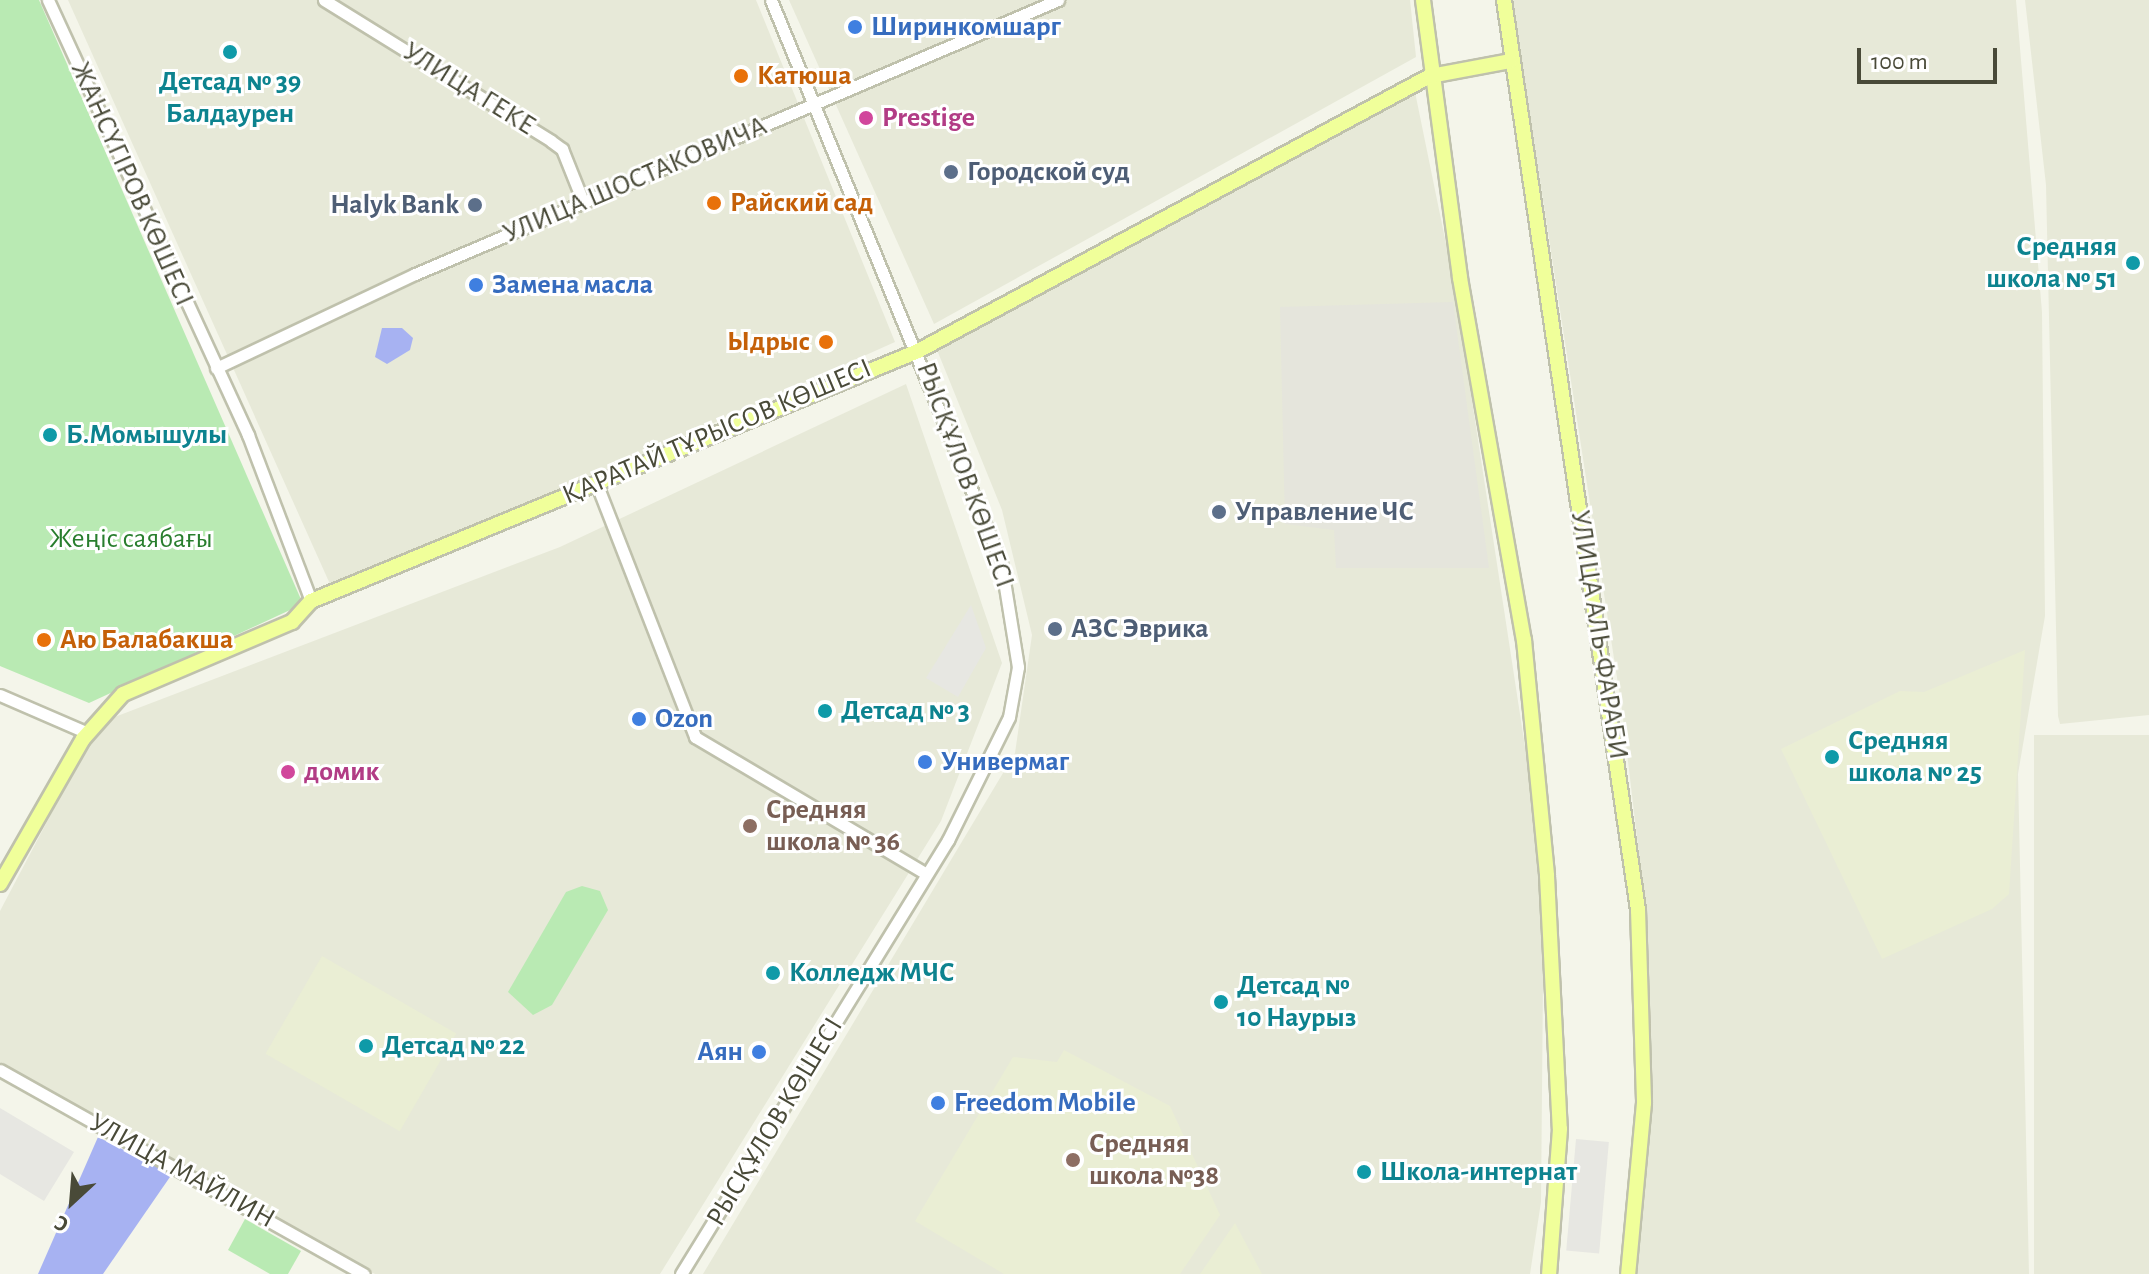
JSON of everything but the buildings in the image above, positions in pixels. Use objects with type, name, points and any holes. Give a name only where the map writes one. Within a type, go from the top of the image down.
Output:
[{"type":"main road","points":[[1423,0],[1430,76],[1526,654],[1560,1129],[1552,1273]]},
{"type":"main road","name":"УЛИЦА АЛЬ-ФАРАБИ","points":[[1504,0],[1510,61],[1638,910],[1644,1103],[1628,1274]]},
{"type":"main road","name":"ҚАРАТАЙ ТҰРЫСОВ КӨШЕСІ","points":[[0,884],[88,733],[123,694],[292,622],[311,601],[918,351],[1430,76],[1510,61]]},
{"type":"street","name":"ЖАНСҮГІРОВ КӨШЕСІ","points":[[48,0],[216,368],[311,601]]},
{"type":"street","name":"УЛИЦА ГЕКЕ","points":[[324,0],[562,149],[584,204]]},
{"type":"street","name":"РЫСҚҰЛОВ КӨШЕСІ","points":[[681,1274],[927,874],[991,756],[1018,667],[1001,562],[918,351],[902,331],[818,104],[771,0]]},
{"type":"street","name":"УЛИЦА ШОСТАКОВИЧА","points":[[216,368],[584,204],[1058,0]]},
{"type":"street","points":[[597,485],[695,737],[927,874]]},
{"type":"street","points":[[0,695],[88,733]]},
{"type":"street","name":"УЛИЦА МАЙЛИН","points":[[0,1070],[364,1274]]},
{"type":"shaded area","points":[[68,0],[756,0],[895,342],[334,593]]},
{"type":"shaded area","points":[[789,0],[1410,0],[1416,57],[934,324]]},
{"type":"shaded area","points":[[1512,0],[2016,0],[2042,312],[2045,616],[2018,774],[2029,1274],[1637,1274],[1652,1084],[1645,906],[1622,710]]},
{"type":"shaded area","points":[[2025,0],[2149,0],[2149,715],[2060,724],[2058,716],[2046,185]]},
{"type":"shaded area","points":[[1415,92],[1454,283],[1544,871],[1541,1202],[1530,1274],[703,1274],[1015,753],[1032,635],[1002,510],[937,350]]},
{"type":"shaded area","points":[[1453,302],[1489,568],[1336,568],[1334,530],[1285,524],[1280,307]]},
{"type":"shaded area","points":[[906,384],[1002,663],[941,821],[660,1274],[375,1274],[0,1066],[0,911],[99,723],[560,547]]},
{"type":"shaded area","points":[[971,605],[986,648],[958,697],[926,678]]},
{"type":"shaded area","points":[[2025,650],[2009,894],[1992,909],[1882,959],[1781,749],[1900,691],[1924,692]]},
{"type":"shaded area","points":[[2034,735],[2149,735],[2149,1274],[2034,1274]]},
{"type":"shaded area","points":[[322,956],[456,1034],[400,1131],[266,1054]]},
{"type":"shaded area","name":"Средняя школа №38","points":[[1064,1050],[1170,1106],[1220,1215],[1180,1274],[1004,1274],[915,1221],[1013,1057],[1057,1062]]},
{"type":"shaded area","points":[[0,1108],[74,1152],[44,1201],[0,1174]]},
{"type":"shaded area","points":[[1576,1139],[1609,1142],[1599,1253],[1566,1251]]},
{"type":"shaded area","points":[[1235,1223],[1262,1274],[1200,1274]]},
{"type":"green space","name":"Жеңіс саябағы","points":[[0,0],[39,0],[303,604],[89,703],[0,666]]},
{"type":"green space","points":[[582,886],[600,891],[608,910],[552,1005],[533,1015],[508,992],[566,892]]},
{"type":"green space","points":[[245,1219],[301,1251],[288,1274],[270,1274],[228,1250]]},
{"type":"water","points":[[382,328],[402,328],[413,338],[410,350],[387,364],[375,357]]},
{"type":"water","points":[[98,1137],[172,1174],[103,1274],[38,1274]]},
{"type":"place","name":"Ширинкомшарг","points":[[855,27]]},
{"type":"place","name":"Детсад № 39 Балдаурен","points":[[230,52]]},
{"type":"place","name":"Катюша","points":[[741,76]]},
{"type":"place","name":"Prestige","points":[[866,118]]},
{"type":"place","name":"Городской суд","points":[[951,172]]},
{"type":"place","name":"Райский сад","points":[[714,203]]},
{"type":"place","name":"Halyk Bank","points":[[475,205]]},
{"type":"place","name":"Средняя школа № 51","points":[[2133,263]]},
{"type":"place","name":"Замена масла","points":[[476,285]]},
{"type":"place","name":"Ыдрыс","points":[[826,342]]},
{"type":"place","name":"Б.Момышулы","points":[[50,435]]},
{"type":"place","name":"Управление ЧС","points":[[1219,512]]},
{"type":"place","name":"АЗС Эврика","points":[[1055,629]]},
{"type":"place","name":"Аю Балабакша","points":[[44,640]]},
{"type":"place","name":"Детсад № 3","points":[[825,711]]},
{"type":"place","name":"Ozon","points":[[639,719]]},
{"type":"place","name":"Средняя школа № 25","points":[[1832,757]]},
{"type":"place","name":"Универмаг","points":[[925,762]]},
{"type":"place","name":"домик","points":[[288,772]]},
{"type":"place","name":"Средняя школа № 36","points":[[750,826]]},
{"type":"place","name":"Колледж МЧС","points":[[773,973]]},
{"type":"place","name":"Детсад № 10 Наурыз","points":[[1221,1002]]},
{"type":"place","name":"Детсад № 22","points":[[366,1046]]},
{"type":"place","name":"Аян","points":[[759,1052]]},
{"type":"place","name":"Freedom Mobile","points":[[938,1103]]},
{"type":"place","name":"Средняя школа №38","points":[[1073,1160]]},
{"type":"place","name":"Школа-интернат","points":[[1364,1172]]}]
